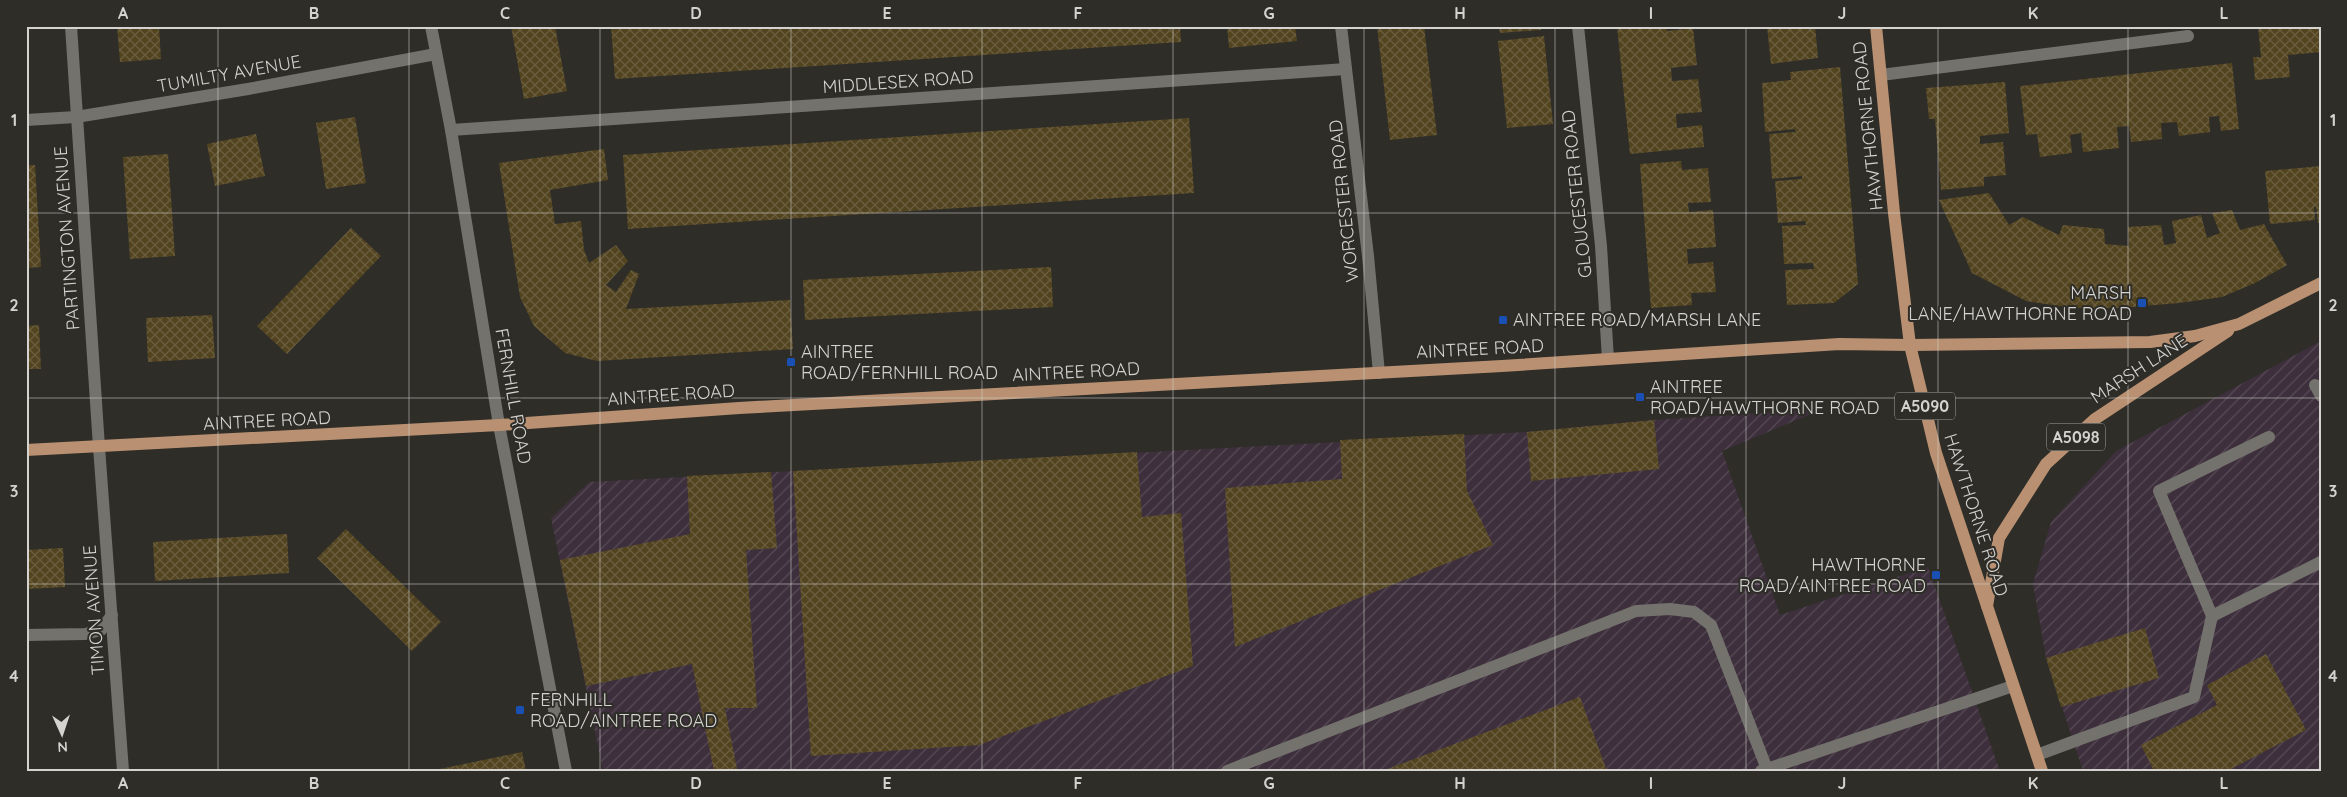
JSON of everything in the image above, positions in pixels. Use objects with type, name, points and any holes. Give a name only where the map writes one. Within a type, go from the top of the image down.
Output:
[{"type":"main road","name":"HAWTHORNE ROAD","points":[[1876,26],[1894,213],[1910,345],[1936,452],[2042,771]]},
{"type":"main road","name":"MARSH LANE","points":[[1986,607],[1999,538],[2046,464],[2095,419],[2239,324],[2321,283]]},
{"type":"main road","name":"MARSH LANE","points":[[1910,345],[2150,342],[2195,336],[2239,324]]},
{"type":"main road","name":"AINTREE ROAD","points":[[29,451],[499,425],[739,408],[1379,373],[1839,344],[1910,345]]},
{"type":"street","name":"PARTINGTON AVENUE","points":[[71,26],[99,447]]},
{"type":"street","name":"FERNHILL ROAD","points":[[431,26],[451,130],[499,425],[566,771]]},
{"type":"street","name":"WORCESTER ROAD","points":[[1341,26],[1379,373]]},
{"type":"street","name":"GLOUCESTER ROAD","points":[[1578,26],[1602,246],[1608,359]]},
{"type":"street","points":[[1881,76],[2188,36]]},
{"type":"street","name":"TUMILTY AVENUE","points":[[26,120],[76,117],[248,89],[436,54]]},
{"type":"street","name":"MIDDLESEX ROAD","points":[[451,130],[1346,69]]},
{"type":"street","points":[[2037,755],[2194,697],[2212,616],[2159,491],[2269,437]]},
{"type":"street","name":"TIMON AVENUE","points":[[99,447],[123,771]]},
{"type":"street","points":[[2212,616],[2321,562]]},
{"type":"street","points":[[1227,771],[1636,612],[1670,609],[1694,612],[1710,625],[1764,770],[2013,686]]},
{"type":"street","points":[[26,635],[86,634],[102,630],[112,615]]},
{"type":"shaded area","points":[[2321,341],[2321,771],[2083,771],[2046,658],[2033,584],[2051,522],[2116,451]]},
{"type":"shaded area","points":[[1823,409],[1722,451],[1780,615],[1928,567],[2000,771],[603,771],[551,518],[589,482],[1527,432],[1654,420]]},
{"type":"building","points":[[117,26],[159,26],[161,59],[120,62]]},
{"type":"building","points":[[511,26],[555,26],[567,91],[524,99]]},
{"type":"building","points":[[611,26],[1180,26],[1181,42],[615,79]]},
{"type":"building","points":[[1227,26],[1295,26],[1297,41],[1229,48]]},
{"type":"building","points":[[1377,26],[1424,26],[1437,135],[1390,140]]},
{"type":"building","points":[[1499,26],[1541,26],[1541,30],[1500,33]]},
{"type":"building","points":[[1617,26],[1666,26],[1667,31],[1693,28],[1697,65],[1671,68],[1672,81],[1698,79],[1702,112],[1676,114],[1677,128],[1702,125],[1704,147],[1630,154]]},
{"type":"building","points":[[1767,26],[1815,26],[1818,58],[1771,64]]},
{"type":"building","points":[[2258,26],[2321,26],[2321,52],[2288,55],[2290,77],[2255,80],[2253,57],[2261,57]]},
{"type":"building","points":[[1544,36],[1553,124],[1507,128],[1498,41]]},
{"type":"building","points":[[2232,63],[2239,129],[2221,131],[2219,116],[2209,117],[2210,132],[2179,136],[2177,122],[2161,123],[2162,139],[2131,142],[2129,126],[2117,127],[2119,148],[2083,152],[2081,133],[2070,135],[2072,153],[2040,157],[2037,134],[2026,135],[2020,86]]},
{"type":"building","points":[[1840,67],[1858,284],[1834,303],[1787,305],[1785,270],[1814,269],[1813,263],[1784,264],[1782,226],[1806,225],[1805,221],[1778,223],[1775,181],[1802,179],[1802,176],[1772,179],[1769,134],[1795,132],[1795,129],[1765,132],[1762,83],[1791,80],[1790,72]]},
{"type":"building","points":[[2005,82],[2009,133],[1980,136],[1980,144],[2003,142],[2006,175],[1984,177],[1984,186],[1941,190],[1935,119],[1929,119],[1926,88]]},
{"type":"building","points":[[355,117],[366,183],[326,189],[316,123]]},
{"type":"building","points":[[1189,118],[1194,193],[628,229],[623,155]]},
{"type":"building","points":[[256,134],[265,176],[215,186],[207,144]]},
{"type":"building","points":[[604,149],[608,180],[550,190],[555,224],[581,221],[584,250],[589,263],[616,245],[628,261],[606,285],[616,292],[631,270],[639,274],[626,309],[790,300],[793,349],[597,361],[565,353],[534,326],[520,297],[499,163]]},
{"type":"building","points":[[168,154],[175,256],[130,259],[123,157]]},
{"type":"building","points":[[1681,161],[1682,170],[1708,168],[1711,202],[1688,203],[1689,212],[1713,210],[1716,247],[1687,249],[1688,264],[1713,262],[1716,292],[1691,293],[1692,305],[1651,308],[1640,164]]},
{"type":"building","points":[[26,165],[35,165],[41,267],[26,268]]},
{"type":"building","points":[[2321,166],[2321,223],[2318,223],[2316,207],[2314,207],[2315,220],[2270,224],[2265,171]]},
{"type":"building","points":[[1989,193],[2009,225],[2023,217],[2059,235],[2063,225],[2104,229],[2105,244],[2129,246],[2128,227],[2161,225],[2164,245],[2176,243],[2172,221],[2201,215],[2207,238],[2220,233],[2212,213],[2232,210],[2240,230],[2264,224],[2287,265],[2255,283],[2222,297],[2179,303],[2121,308],[2073,308],[2026,301],[1972,273],[1939,200]]},
{"type":"building","points":[[351,228],[381,256],[287,354],[257,326]]},
{"type":"building","points":[[1051,267],[1053,307],[805,320],[803,280]]},
{"type":"building","points":[[212,315],[215,358],[148,362],[146,318]]},
{"type":"building","points":[[39,325],[41,369],[26,369],[26,326]]},
{"type":"building","points":[[1654,420],[1659,469],[1531,481],[1527,432]]},
{"type":"building","points":[[1464,434],[1467,491],[1493,545],[1235,647],[1225,488],[1342,479],[1340,440]]},
{"type":"building","points":[[1137,452],[1142,517],[1181,513],[1193,666],[979,745],[811,756],[793,471]]},
{"type":"building","points":[[771,472],[777,548],[746,550],[757,708],[725,708],[737,769],[714,771],[692,664],[586,686],[560,560],[690,534],[687,476]]},
{"type":"building","points":[[346,529],[441,622],[412,651],[317,558]]},
{"type":"building","points":[[287,534],[289,573],[155,581],[153,542]]},
{"type":"building","points":[[63,548],[65,587],[26,589],[26,550]]},
{"type":"building","points":[[2145,628],[2159,678],[2061,707],[2046,658]]},
{"type":"building","points":[[2266,654],[2306,730],[2227,771],[2154,771],[2141,745],[2217,705],[2207,685]]},
{"type":"building","points":[[1580,697],[1607,771],[1382,771]]},
{"type":"building","points":[[522,752],[526,771],[435,771],[435,770]]},
{"type":"place","name":"MARSH LANE/HAWTHORNE ROAD","points":[[2142,303]]},
{"type":"place","name":"AINTREE ROAD/MARSH LANE","points":[[1503,320]]},
{"type":"place","name":"AINTREE ROAD/FERNHILL ROAD","points":[[791,362]]},
{"type":"place","name":"AINTREE ROAD/HAWTHORNE ROAD","points":[[1640,397]]},
{"type":"place","name":"HAWTHORNE ROAD/AINTREE ROAD","points":[[1936,575]]},
{"type":"place","name":"FERNHILL ROAD/AINTREE ROAD","points":[[520,710]]}]
